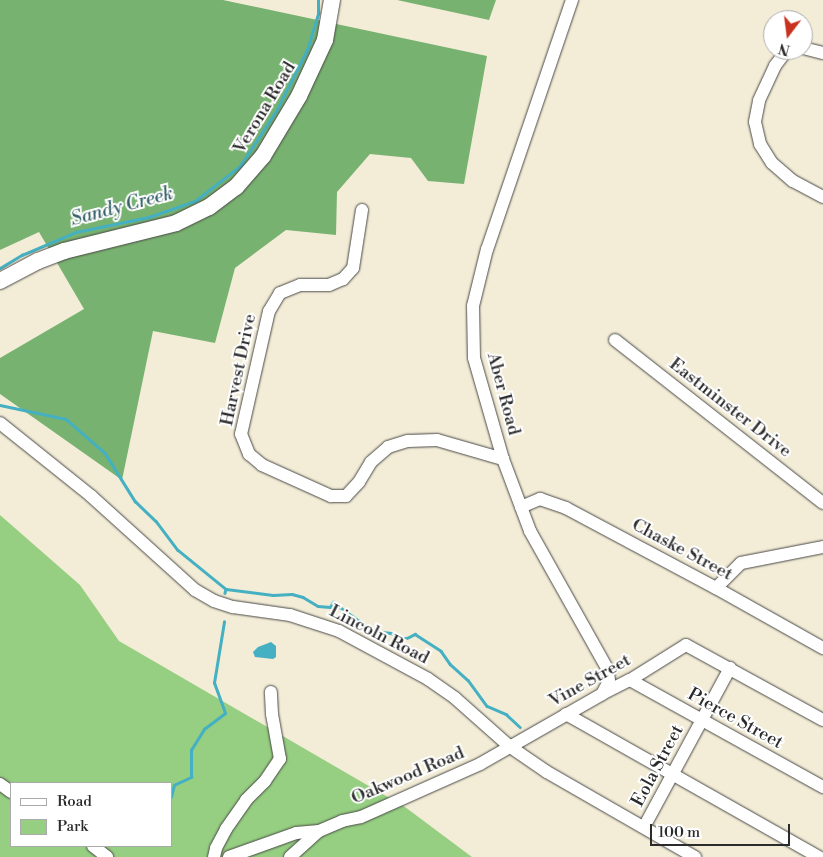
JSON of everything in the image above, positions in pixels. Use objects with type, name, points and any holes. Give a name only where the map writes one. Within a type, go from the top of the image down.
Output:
[{"type":"main road","name":"Verona Road","points":[[0,281],[38,261],[64,251],[176,222],[209,207],[236,188],[263,156],[299,96],[325,40],[332,0]]},
{"type":"street","name":"Aber Road","points":[[572,0],[487,249],[473,306],[474,358],[503,459],[520,507],[540,553],[608,670],[610,681],[602,694]]},
{"type":"street","points":[[780,60],[759,101],[755,122],[760,144],[772,163],[793,181],[823,197]]},
{"type":"street","name":"Harvest Drive","points":[[362,210],[352,268],[343,279],[329,285],[300,285],[280,293],[269,311],[241,434],[249,454],[262,465],[331,496],[346,496],[359,482],[371,462],[388,447],[408,441],[437,440],[503,459]]},
{"type":"street","name":"Eastminster Drive","points":[[615,340],[823,503]]},
{"type":"street","name":"Lincoln Road","points":[[0,424],[90,496],[195,590],[208,598],[233,607],[307,620],[339,631],[428,679],[455,698],[509,746],[547,772],[695,857]]},
{"type":"street","name":"Chaske Street","points":[[520,507],[540,499],[566,508],[716,588],[823,648]]},
{"type":"street","points":[[716,588],[741,563],[823,547]]},
{"type":"street","name":"Vine Street","points":[[509,746],[630,680],[686,645],[730,668]]},
{"type":"street","points":[[730,668],[823,720]]},
{"type":"street","name":"Eola Street","points":[[644,827],[730,668]]},
{"type":"street","name":"Pierce Street","points":[[630,680],[823,787]]},
{"type":"street","points":[[214,857],[216,848],[226,829],[246,800],[265,781],[280,758],[272,714],[271,692]]},
{"type":"street","points":[[566,714],[819,857]]},
{"type":"street","name":"Oakwood Road","points":[[319,832],[342,821],[362,817],[452,778],[509,746]]},
{"type":"street","points":[[229,857],[296,833],[319,832]]},
{"type":"street","points":[[290,857],[319,832]]},
{"type":"street","points":[[94,847],[107,857]]},
{"type":"green space","points":[[0,0],[223,0],[487,56],[464,184],[428,181],[411,158],[370,154],[337,192],[336,235],[286,230],[235,268],[215,343],[153,331],[122,480],[0,394],[0,358],[84,309],[39,232],[0,250]]},
{"type":"green space","points":[[397,0],[496,0],[489,20]]},
{"type":"green space","points":[[0,515],[80,585],[119,641],[405,807],[472,857],[0,857]]},
{"type":"water","points":[[271,642],[276,646],[276,657],[273,659],[255,657],[253,652],[258,647]]},
{"type":"waterway","name":"Sandy Creek","points":[[0,268],[22,255],[76,232],[149,217],[195,201],[240,166],[276,111],[307,50],[318,13],[318,0]]},
{"type":"waterway","points":[[0,405],[66,419],[105,453],[135,501],[156,521],[178,550],[226,589],[225,593]]},
{"type":"waterway","points":[[226,589],[273,595],[292,594],[303,597],[318,606],[330,607],[333,602],[373,631],[391,633],[400,638],[407,638],[415,634],[441,651],[450,664],[468,680],[487,706],[506,714],[520,727]]},
{"type":"waterway","points":[[172,793],[174,785],[191,777],[191,750],[204,729],[225,713],[214,683],[224,622]]}]
